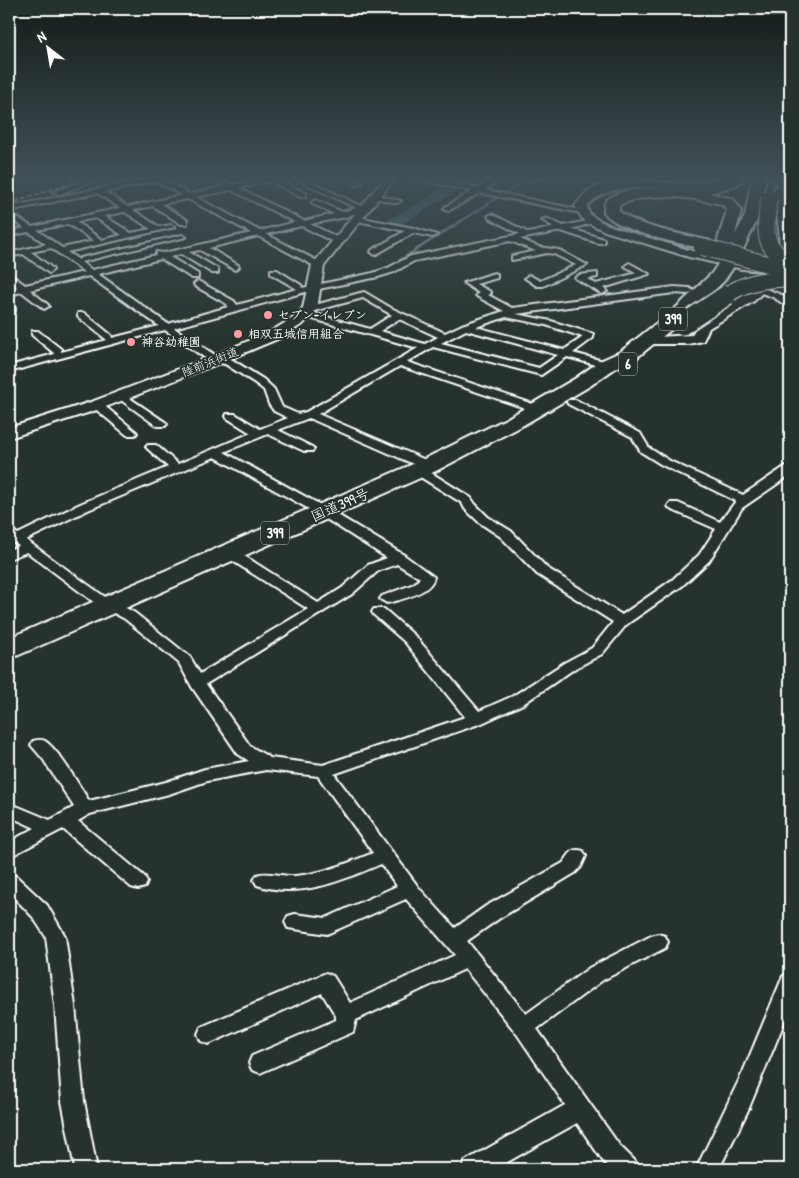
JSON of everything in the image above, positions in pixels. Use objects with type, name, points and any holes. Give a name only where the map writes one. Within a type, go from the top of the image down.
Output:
[{"type":"highway","points":[[647,232],[715,251],[790,268]]},
{"type":"highway","points":[[657,232],[715,251]]},
{"type":"highway","points":[[715,251],[724,232]]},
{"type":"highway","points":[[715,251],[727,232]]},
{"type":"highway","points":[[715,251],[735,232]]},
{"type":"highway","points":[[767,232],[766,241],[771,250],[790,262]]},
{"type":"highway","name":"国道399号","points":[[607,365],[616,354],[689,291],[715,251]]},
{"type":"highway","name":"国道399号","points":[[9,649],[426,468],[538,409],[607,365],[628,356],[684,310],[718,277],[715,251]]},
{"type":"highway","name":"6","points":[[538,409],[572,402],[740,286],[761,280],[790,278]]},
{"type":"street","points":[[38,232],[53,245],[84,260],[95,272]]},
{"type":"street","points":[[40,232],[163,325],[215,360],[227,361],[269,389],[274,404],[278,409],[297,418]]},
{"type":"street","points":[[86,232],[135,263]]},
{"type":"street","points":[[124,232],[164,256],[234,307]]},
{"type":"street","points":[[65,250],[149,232]]},
{"type":"street","points":[[9,292],[263,232]]},
{"type":"street","points":[[320,232],[338,241]]},
{"type":"street","points":[[308,312],[308,286],[318,265],[345,232]]},
{"type":"street","points":[[375,252],[410,232]]},
{"type":"street","points":[[421,232],[433,235]]},
{"type":"street","points":[[521,232],[527,235]]},
{"type":"street","points":[[9,364],[234,307],[308,286],[380,274],[411,259],[542,232]]},
{"type":"street","points":[[573,232],[601,241]]},
{"type":"street","points":[[619,232],[715,251],[766,268],[771,274],[761,290],[703,326],[698,338],[687,341],[672,334]]},
{"type":"street","points":[[766,268],[778,265],[784,254],[785,232]]},
{"type":"street","points":[[259,233],[318,265]]},
{"type":"street","points":[[84,260],[182,237]]},
{"type":"street","points":[[510,238],[537,249],[551,251],[583,265],[540,284],[529,278]]},
{"type":"street","points":[[157,243],[215,271]]},
{"type":"street","points":[[9,256],[53,245]]},
{"type":"street","points":[[202,247],[235,267]]},
{"type":"street","points":[[515,258],[551,251]]},
{"type":"street","points":[[25,252],[49,270]]},
{"type":"street","points":[[595,287],[645,274],[629,266]]},
{"type":"street","points":[[274,272],[308,286]]},
{"type":"street","points":[[594,275],[579,278],[614,297]]},
{"type":"street","points":[[9,276],[44,306]]},
{"type":"street","points":[[308,312],[372,332],[541,372],[590,336],[508,313],[481,295],[486,293],[468,283],[494,276]]},
{"type":"street","points":[[234,307],[308,286]]},
{"type":"street","points":[[9,555],[18,540],[84,507],[263,431],[310,414],[430,345],[466,327],[508,313],[614,297],[674,290],[689,291]]},
{"type":"street","points":[[761,290],[775,294],[790,305]]},
{"type":"street","points":[[308,312],[364,295],[399,315],[445,337]]},
{"type":"street","name":"陸前浜街道","points":[[9,433],[97,405],[215,360],[275,335],[308,312]]},
{"type":"street","points":[[81,315],[108,338]]},
{"type":"street","points":[[372,332],[399,315]]},
{"type":"street","points":[[9,369],[163,325]]},
{"type":"street","points":[[466,327],[607,365]]},
{"type":"street","points":[[35,333],[57,351]]},
{"type":"street","points":[[400,363],[538,409]]},
{"type":"street","points":[[122,396],[161,424]]},
{"type":"street","points":[[572,402],[636,435],[645,450],[666,463],[744,500]]},
{"type":"street","points":[[97,405],[131,433]]},
{"type":"street","points":[[310,414],[426,468],[467,501],[469,506],[484,520],[506,534],[542,571],[622,621]]},
{"type":"street","points":[[231,416],[308,449]]},
{"type":"street","points":[[152,447],[176,468]]},
{"type":"street","points":[[215,452],[324,512],[399,558],[426,577],[426,582],[419,587],[383,605],[476,719]]},
{"type":"street","points":[[9,850],[85,809],[169,788],[205,775],[266,764],[323,771],[476,719],[518,700],[569,666],[598,651],[622,621],[684,577],[704,558],[737,506],[784,476],[790,469]]},
{"type":"street","points":[[674,506],[724,528]]},
{"type":"street","points":[[18,540],[100,600],[130,616],[185,660],[197,683],[244,750],[266,764]]},
{"type":"street","points":[[230,553],[318,609]]},
{"type":"street","points":[[197,683],[347,591],[373,568],[399,558]]},
{"type":"street","points":[[40,745],[85,809]]},
{"type":"street","points":[[323,771],[409,889],[454,940],[524,1027],[611,1154],[627,1169]]},
{"type":"street","points":[[9,808],[58,824],[138,882]]},
{"type":"street","points":[[263,880],[285,885],[328,877],[386,855]]},
{"type":"street","points":[[454,940],[493,912],[569,868],[578,856]]},
{"type":"street","points":[[9,881],[40,911],[55,936],[66,1006],[73,1101],[86,1169]]},
{"type":"street","points":[[295,922],[327,926],[409,889]]},
{"type":"street","points":[[524,1027],[596,974],[658,942]]},
{"type":"street","points":[[346,1015],[468,958]]},
{"type":"street","points":[[208,1034],[326,982],[346,1015],[346,1025],[260,1063]]},
{"type":"street","points":[[707,1169],[729,1130],[762,1058],[790,982]]},
{"type":"street","points":[[473,1169],[580,1109]]},
{"type":"waterway","points":[[366,275],[386,269],[444,232]]},
{"type":"waterway","points":[[163,325],[185,319]]},
{"type":"place","name":"セブン-イレブン","points":[[268,315]]},
{"type":"place","name":"相双五城信用組合","points":[[238,334]]},
{"type":"place","name":"神谷幼稚園","points":[[131,342]]}]
